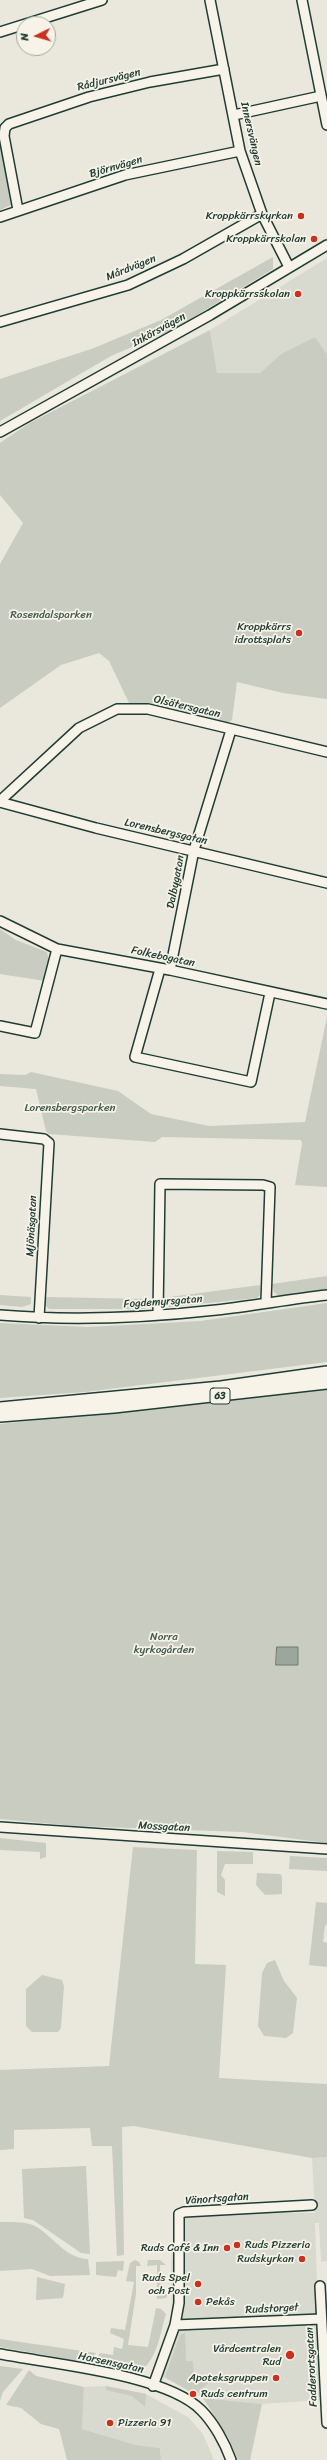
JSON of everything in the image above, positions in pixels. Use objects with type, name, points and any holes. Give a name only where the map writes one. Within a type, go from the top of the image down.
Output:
[{"type":"main road","name":"63","points":[[0,1408],[221,1387],[327,1372]]},
{"type":"main road","name":"63","points":[[0,1416],[114,1407],[327,1383]]},
{"type":"main road","points":[[0,1403],[22,1406]]},
{"type":"street","points":[[0,32],[102,0]]},
{"type":"street","name":"Innersvängen","points":[[210,0],[240,151],[262,214],[289,267]]},
{"type":"street","points":[[302,0],[327,125]]},
{"type":"street","name":"Rådjursvägen","points":[[18,210],[4,128],[9,124],[89,97],[150,82],[224,69]]},
{"type":"street","points":[[234,115],[321,96]]},
{"type":"street","name":"Björnvägen","points":[[0,217],[125,175],[240,151]]},
{"type":"street","name":"Mårdvägen","points":[[0,322],[128,285],[183,259],[262,214]]},
{"type":"street","name":"Inkörsvägen","points":[[0,432],[210,315],[327,245]]},
{"type":"street","name":"Olsätersgatan","points":[[0,802],[79,728],[117,709],[148,709],[327,752]]},
{"type":"street","name":"Dalbygatan","points":[[170,970],[194,850],[231,730]]},
{"type":"street","name":"Lorensbergsgatan","points":[[0,802],[96,828],[194,850],[327,883]]},
{"type":"street","name":"Folkebogatan","points":[[0,921],[57,950],[160,968],[270,993],[327,1004]]},
{"type":"street","points":[[0,1026],[35,1033],[57,950]]},
{"type":"street","points":[[160,968],[135,1057],[252,1082],[270,993]]},
{"type":"street","name":"Mjönäsgatan","points":[[0,1134],[44,1139],[48,1141],[49,1149],[39,1318]]},
{"type":"street","points":[[158,1314],[160,1184],[263,1185],[270,1187],[266,1302]]},
{"type":"street","name":"Fogdemyrsgatan","points":[[0,1315],[39,1318],[108,1318],[216,1310],[266,1302],[327,1295]]},
{"type":"street","name":"Mossgatan","points":[[0,1827],[327,1849]]},
{"type":"street","name":"Vänortsgatan","points":[[153,2386],[175,2326],[180,2286],[179,2214],[184,2212],[312,2205]]},
{"type":"street","name":"Fadderortsgatan","points":[[320,2286],[327,2423]]},
{"type":"street","name":"Rudstorget","points":[[175,2326],[321,2319]]},
{"type":"street","name":"Horsensgatan","points":[[0,2354],[101,2371],[133,2378],[184,2398],[201,2410],[216,2428],[231,2460]]},
{"type":"shaded area","name":"Kroppkärrsskolan","points":[[327,258],[327,354],[315,337],[281,354],[260,373],[217,373],[210,330]]},
{"type":"shaded area","points":[[277,1647],[298,1647],[298,1665],[276,1665]]},
{"type":"shaded area","points":[[327,2157],[327,2261],[321,2262],[319,2223],[315,2223],[321,2400],[262,2404],[203,2398],[155,2373],[172,2325],[171,2265],[175,2212],[315,2213],[312,2158]]},
{"type":"shaded area","points":[[106,2386],[146,2394],[188,2417],[203,2434],[214,2460],[161,2460],[160,2448],[136,2445],[82,2429],[84,2387]]},
{"type":"green space","points":[[0,140],[13,204],[0,210]]},
{"type":"green space","points":[[273,257],[273,269],[172,330],[111,356],[0,421],[0,379],[94,348],[161,320]]},
{"type":"green space","name":"Rosendalsparken","points":[[210,330],[217,373],[260,373],[281,354],[315,337],[327,354],[327,699],[283,693],[237,682],[232,720],[227,723],[130,705],[109,661],[99,653],[61,665],[0,708],[0,564],[23,523],[0,495],[0,443],[28,424]]},
{"type":"green space","points":[[0,929],[16,940],[47,952],[49,962],[45,981],[0,974]]},
{"type":"green space","name":"Lorensbergsparken","points":[[327,1017],[327,1187],[295,1185],[302,1144],[301,1140],[162,1137],[155,1142],[49,1134],[46,1131],[36,1089],[0,1086],[0,1074],[25,1075],[31,1072],[118,1091],[151,1114],[209,1126],[305,1122]]},
{"type":"green space","points":[[327,1276],[327,1289],[279,1296],[274,1292],[272,1284]]},
{"type":"green space","points":[[260,1285],[260,1295],[257,1298],[169,1307],[162,1298]]},
{"type":"green space","points":[[0,1295],[31,1297],[31,1304],[22,1307],[0,1305]]},
{"type":"green space","points":[[45,1297],[151,1299],[149,1306],[145,1309],[49,1309],[45,1305]]},
{"type":"green space","points":[[327,1303],[327,1362],[85,1392],[0,1398],[0,1323],[88,1327],[200,1321]]},
{"type":"green space","name":"Norra kyrkogården","points":[[327,1389],[327,1843],[242,1832],[75,1826],[0,1819],[0,1424]]},
{"type":"green space","points":[[0,1838],[46,1843],[46,1857],[40,1859],[40,1852],[0,1850]]},
{"type":"green space","points":[[133,1847],[197,1850],[195,1964],[226,1965],[219,2078],[327,2084],[327,2157],[312,2158],[134,2126],[122,2127],[124,2255],[117,2256],[112,2146],[92,2146],[90,2128],[14,2130],[14,2149],[0,2150],[0,2070],[109,2066]]},
{"type":"green space","points":[[217,1851],[253,1852],[253,1864],[225,1864],[221,1875],[225,1880],[225,1896],[217,1892]]},
{"type":"green space","points":[[290,1856],[327,1858],[327,1871],[289,1869]]},
{"type":"green space","points":[[257,1873],[280,1874],[282,1876],[282,1894],[265,1895],[256,1885]]},
{"type":"green space","points":[[316,1902],[327,1903],[327,1925],[325,1925],[323,1942],[327,1943],[327,1967],[309,1965]]},
{"type":"green space","points":[[275,1960],[284,1981],[297,1998],[293,2033],[286,2038],[264,2036],[258,2026],[262,1973],[267,1963]]},
{"type":"green space","points":[[42,1975],[62,1980],[64,1986],[61,2028],[58,2032],[32,2032],[26,2026],[26,1989]]},
{"type":"green space","points":[[86,2166],[90,2254],[81,2253],[33,2220],[24,2218],[22,2169]]},
{"type":"green space","points":[[0,2222],[24,2223],[37,2227],[67,2252],[80,2258],[88,2259],[90,2275],[50,2276],[32,2269],[0,2271]]},
{"type":"green space","points":[[135,2260],[139,2262],[141,2266],[136,2266],[136,2294],[128,2345],[148,2347],[156,2308],[161,2309],[166,2314],[155,2352],[147,2365],[141,2371],[94,2363],[100,2353],[113,2355],[114,2347],[122,2349],[124,2339],[110,2333],[111,2328],[125,2330],[134,2282],[126,2281],[130,2263]]},
{"type":"green space","points":[[148,2260],[160,2260],[166,2265],[160,2265],[161,2294],[168,2294],[166,2298],[157,2299],[157,2265],[147,2266]]},
{"type":"green space","points":[[124,2261],[123,2271],[118,2270],[116,2277],[96,2275],[96,2262]]},
{"type":"green space","points":[[37,2277],[65,2284],[63,2298],[36,2300]]},
{"type":"green space","points":[[185,2333],[186,2361],[193,2361],[194,2382],[210,2381],[196,2395],[165,2377],[180,2335]]},
{"type":"green space","points":[[0,2339],[96,2353],[89,2363],[0,2347]]},
{"type":"green space","points":[[0,2366],[23,2369],[3,2392],[0,2401]]},
{"type":"green space","points":[[29,2370],[36,2376],[84,2387],[82,2429],[136,2445],[160,2448],[161,2460],[67,2460],[59,2429],[41,2424],[21,2408],[6,2405]]},
{"type":"green space","points":[[106,2386],[146,2394],[145,2407],[132,2396],[106,2390]]},
{"type":"green space","points":[[203,2398],[262,2404],[250,2460],[238,2460],[229,2439]]},
{"type":"place","name":"Kroppkärrskyrkan","points":[[301,216]]},
{"type":"place","name":"Kroppkärrskolan","points":[[314,239]]},
{"type":"place","name":"Kroppkärrsskolan","points":[[298,294]]},
{"type":"place","name":"Kroppkärrs idrottsplats","points":[[299,633]]},
{"type":"place","name":"Ruds Pizzeria","points":[[237,2245]]},
{"type":"place","name":"Ruds Café & Inn","points":[[227,2248]]},
{"type":"place","name":"Rudskyrkan","points":[[302,2259]]},
{"type":"place","name":"Ruds Spel och Post","points":[[198,2284]]},
{"type":"place","name":"Pekås","points":[[198,2302]]},
{"type":"place","name":"Vårdcentralen Rud","points":[[290,2355]]},
{"type":"place","name":"Apoteksgruppen","points":[[276,2378]]},
{"type":"place","name":"Ruds centrum","points":[[193,2394]]},
{"type":"place","name":"Pizzeria 91","points":[[110,2423]]}]
